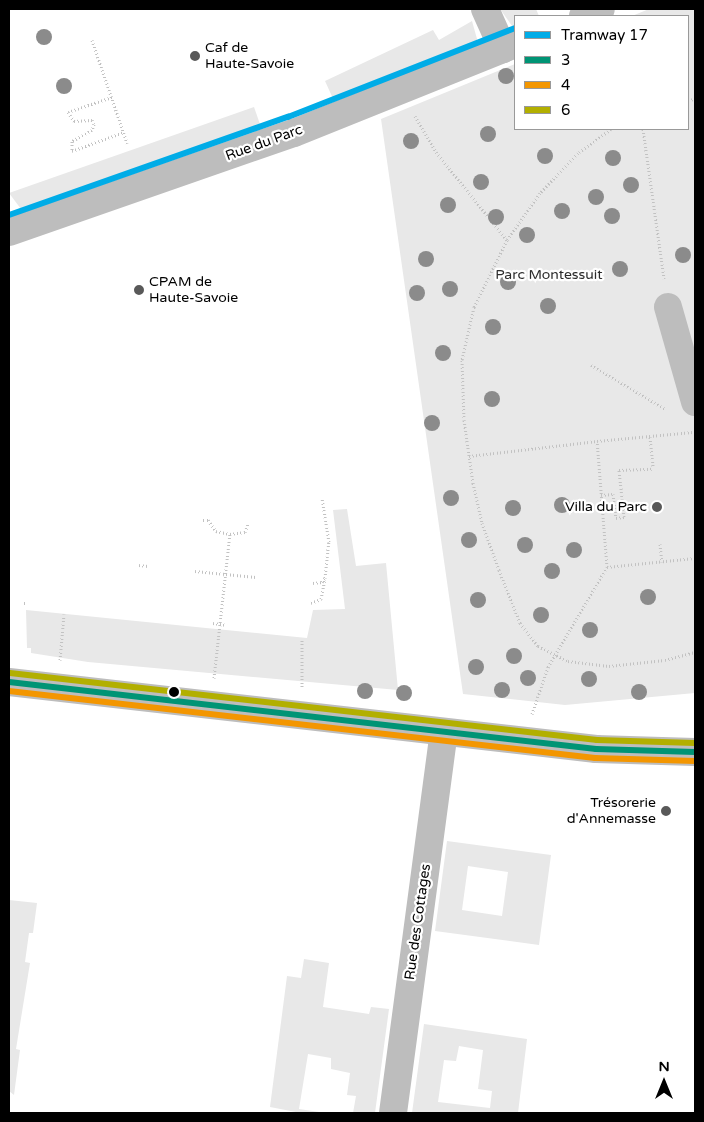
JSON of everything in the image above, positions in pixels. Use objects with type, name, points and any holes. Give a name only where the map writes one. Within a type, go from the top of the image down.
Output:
[{"type":"street","points":[[485,9],[509,47]]},
{"type":"street","points":[[586,15],[601,9]]},
{"type":"street","name":"Rue du Parc","points":[[9,232],[294,133],[509,47]]},
{"type":"street","points":[[668,307],[683,407]]},
{"type":"street","points":[[9,682],[524,741],[647,752],[695,752]]},
{"type":"street","name":"Rue des Cottages","points":[[393,1113],[444,732]]},
{"type":"path","points":[[92,40],[127,143]]},
{"type":"path","points":[[112,97],[68,112],[74,121],[92,120],[94,124],[92,130],[72,141],[72,151],[124,132]]},
{"type":"path","points":[[410,107],[436,152],[507,240]]},
{"type":"path","points":[[610,130],[578,153],[552,178],[507,240],[479,294],[466,332],[462,368],[464,420],[469,456],[482,523],[520,622],[538,646],[554,656],[609,666],[665,660],[695,652]]},
{"type":"path","points":[[643,130],[668,307]]},
{"type":"path","points":[[591,365],[683,407]]},
{"type":"path","points":[[469,456],[695,432]]},
{"type":"path","points":[[601,495],[613,494],[616,518],[624,518],[619,470],[653,468],[650,436]]},
{"type":"path","points":[[524,741],[554,656],[607,567],[597,441]]},
{"type":"path","points":[[311,603],[323,596],[325,578],[328,542],[322,498]]},
{"type":"path","points":[[203,520],[208,520],[216,531],[230,534],[245,532],[248,524]]},
{"type":"path","points":[[211,706],[230,534]]},
{"type":"path","points":[[660,544],[662,562]]},
{"type":"path","points":[[607,567],[695,558]]},
{"type":"path","points":[[139,565],[148,566]]},
{"type":"path","points":[[195,571],[256,577]]},
{"type":"path","points":[[313,583],[322,582],[325,578]]},
{"type":"path","points":[[58,688],[64,614]]},
{"type":"path","points":[[213,623],[226,624]]},
{"type":"path","points":[[302,638],[302,716]]},
{"type":"green space","points":[[500,9],[536,9],[539,15],[514,15],[514,29]]},
{"type":"green space","name":"Parc Montessuit","points":[[649,9],[695,9],[695,693],[565,705],[463,694],[381,119],[514,64],[514,130],[689,130],[689,15],[634,15]]},
{"type":"green space","points":[[472,21],[479,46],[335,103],[325,81],[433,30],[439,40]]},
{"type":"green space","points":[[254,107],[262,130],[24,213],[9,193]]},
{"type":"green space","points":[[347,509],[356,566],[386,563],[398,690],[88,662],[31,653],[31,648],[27,648],[26,610],[307,638],[313,610],[345,609],[333,510]]},
{"type":"green space","points":[[447,841],[551,855],[539,945],[435,931]],"holes":[[[468,866],[508,872],[502,916],[462,910]]]},
{"type":"green space","points":[[9,900],[37,903],[33,933],[29,933],[25,962],[30,963],[16,1049],[20,1050],[14,1095],[9,1091]]},
{"type":"green space","points":[[304,959],[329,963],[323,1007],[369,1014],[371,1007],[389,1009],[375,1113],[353,1113],[356,1096],[347,1095],[350,1073],[331,1069],[331,1058],[308,1054],[299,1109],[326,1113],[301,1113],[270,1107],[287,976],[301,978]]},
{"type":"green space","points":[[424,1024],[527,1039],[518,1113],[412,1113]],"holes":[[[459,1046],[483,1050],[478,1089],[492,1091],[490,1108],[438,1102],[444,1060],[456,1061]]]},
{"type":"tram line","name":"17","points":[[9,215],[288,117],[514,28]]},
{"type":"transit line","name":"6","points":[[10,673],[597,740],[695,743]]},
{"type":"transit line","name":"3","points":[[9,682],[596,749],[695,752]]},
{"type":"transit line","name":"4","points":[[9,691],[595,758],[695,761]]},
{"type":"place","name":"Caf de Haute-Savoie","points":[[195,56]]},
{"type":"place","name":"CPAM de Haute-Savoie","points":[[139,290]]},
{"type":"place","name":"Villa du Parc","points":[[657,507]]},
{"type":"place","name":"Trésorerie d'Annemasse","points":[[666,811]]}]
